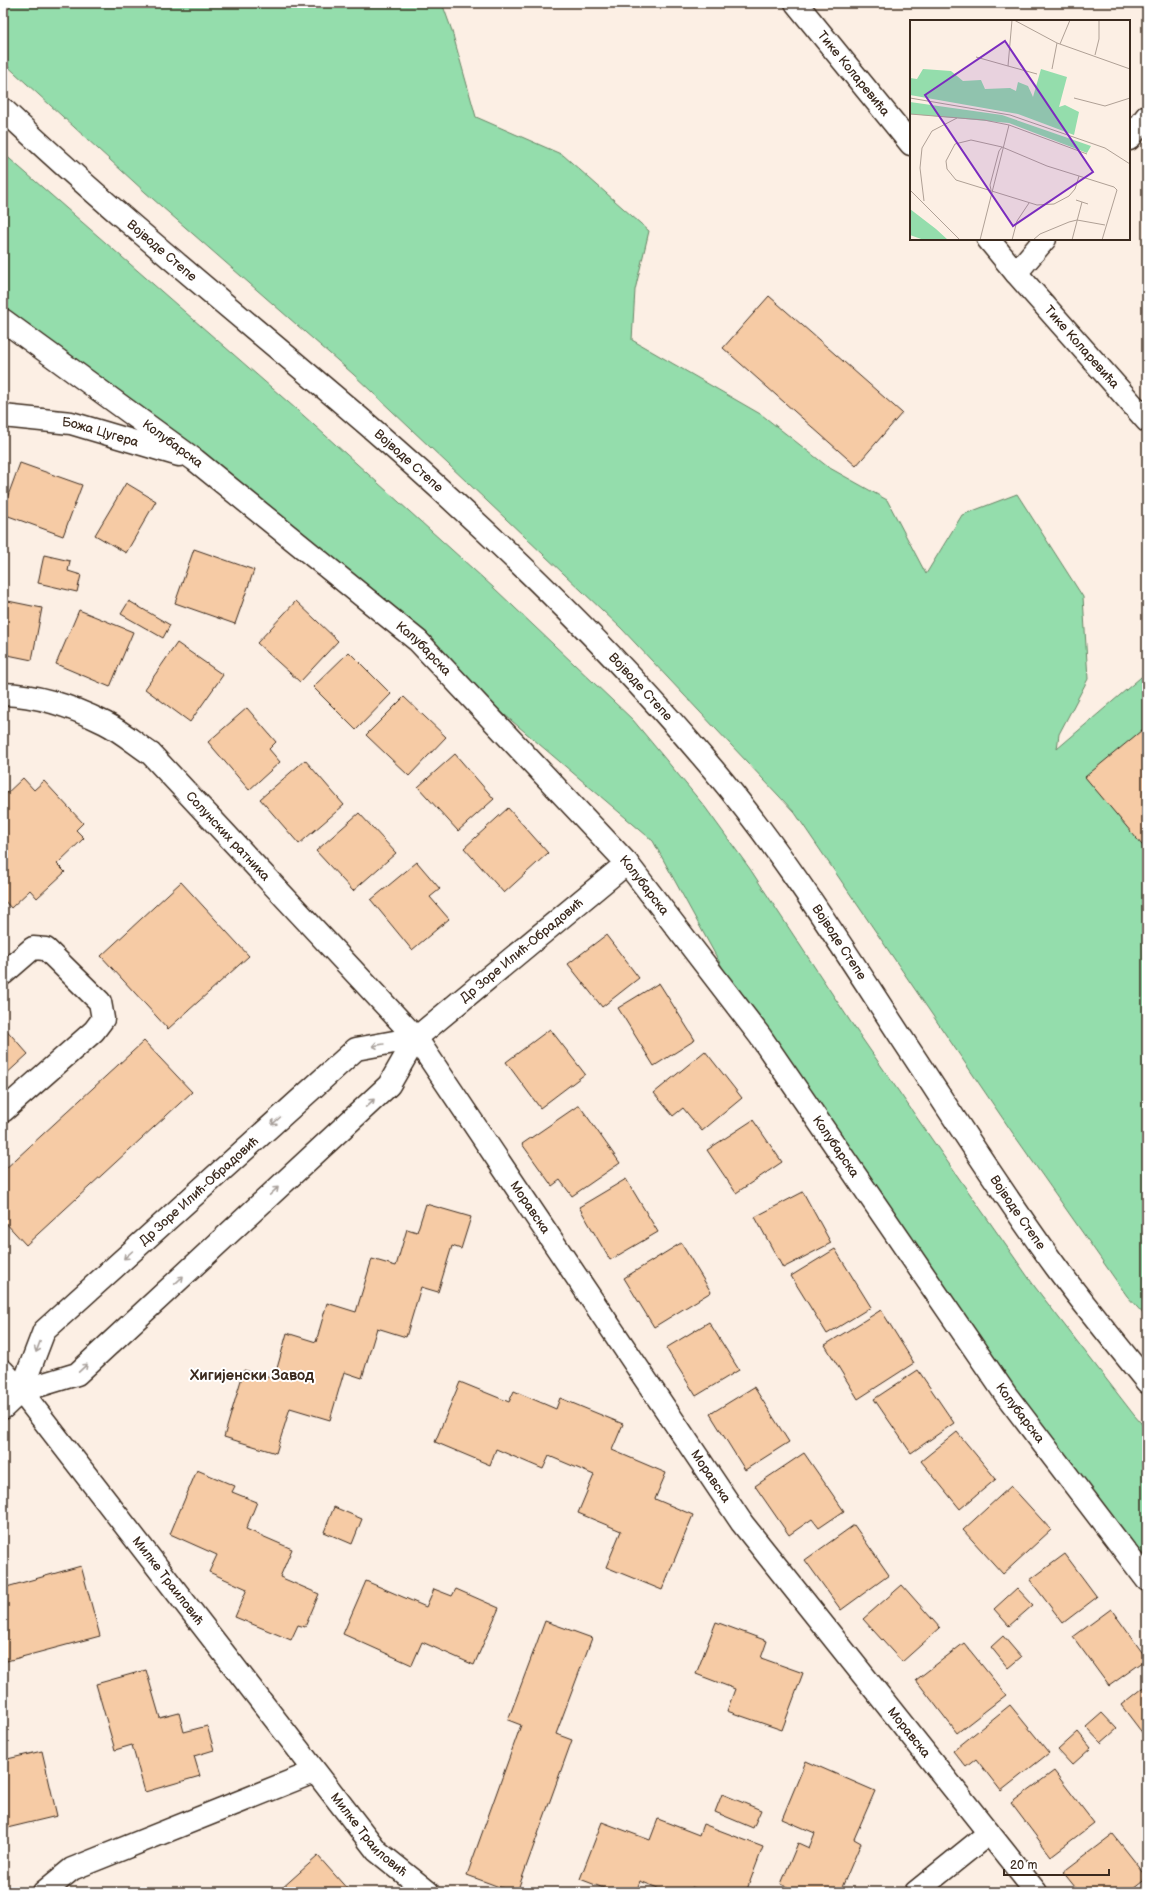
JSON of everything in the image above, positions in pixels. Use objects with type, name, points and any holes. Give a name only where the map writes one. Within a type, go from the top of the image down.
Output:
[{"type":"street","name":"Тике Коларевића","points":[[796,3],[910,143]]},
{"type":"street","name":"Војводе Степе","points":[[3,109],[245,322],[369,425],[502,545],[570,613],[669,719],[736,798],[795,876],[1010,1200],[1084,1304],[1147,1382]]},
{"type":"street","points":[[1130,138],[1147,116]]},
{"type":"street","name":"Тике Коларевића","points":[[989,240],[1016,273],[1147,421]]},
{"type":"street","points":[[1016,273],[1044,240]]},
{"type":"street","name":"Колубарска","points":[[3,320],[194,460],[418,641],[627,863],[760,1036],[1006,1396],[1147,1580]]},
{"type":"street","name":"Божа Цугера","points":[[3,416],[71,423],[194,460]]},
{"type":"street","name":"Солунских ратника","points":[[3,694],[62,705],[106,724],[151,754],[416,1038]]},
{"type":"street","name":"Др Зоре Илић-Обрадовић","points":[[21,1391],[77,1374],[389,1085],[416,1038],[627,863]]},
{"type":"street","points":[[3,974],[33,948],[46,949],[100,1002],[102,1019],[94,1031],[3,1111]]},
{"type":"street","name":"Др Зоре Илић-Обрадовић","points":[[3,1408],[21,1391],[44,1331],[356,1049],[416,1038]]},
{"type":"street","name":"Моравска","points":[[416,1038],[742,1523],[1036,1892]]},
{"type":"street","points":[[3,1371],[21,1391]]},
{"type":"street","name":"Милке Траиловић","points":[[21,1391],[314,1772],[377,1851],[428,1892]]},
{"type":"street","points":[[44,1892],[72,1869],[314,1772]]},
{"type":"street","points":[[916,1892],[989,1833]]},
{"type":"green space","points":[[3,3],[442,3],[451,28],[476,117],[563,155],[649,231],[635,290],[632,340],[762,415],[828,467],[887,500],[926,574],[962,515],[1017,494],[1083,597],[1088,679],[1059,734],[1057,749],[1147,672],[1147,1318],[1127,1296],[1012,1132],[795,813],[621,628],[353,374],[145,192],[3,62]]},
{"type":"green space","points":[[3,153],[304,416],[494,588],[633,720],[705,807],[750,869],[850,1021],[1035,1287],[1147,1430],[1147,1575],[760,1036],[653,841],[418,641],[3,320]]},
{"type":"building","points":[[769,296],[902,413],[856,466],[723,348]]},
{"type":"building","points":[[20,463],[82,485],[63,536],[3,514],[3,509]]},
{"type":"building","points":[[126,483],[156,501],[126,553],[95,535]]},
{"type":"building","points":[[194,549],[254,570],[235,624],[175,603]]},
{"type":"building","points":[[44,555],[70,561],[68,571],[81,575],[77,592],[38,583]]},
{"type":"building","points":[[3,600],[42,608],[32,660],[3,654]]},
{"type":"building","points":[[129,601],[170,625],[163,638],[121,614]]},
{"type":"building","points":[[296,601],[338,641],[300,682],[257,643]]},
{"type":"building","points":[[79,610],[133,632],[110,687],[56,664]]},
{"type":"building","points":[[177,643],[223,675],[190,722],[145,689]]},
{"type":"building","points":[[349,652],[391,694],[356,730],[313,687]]},
{"type":"building","points":[[404,697],[446,737],[409,776],[366,735]]},
{"type":"building","points":[[247,708],[276,742],[269,749],[280,762],[249,790],[208,742]]},
{"type":"building","points":[[1147,726],[1147,851],[1085,777]]},
{"type":"building","points":[[455,754],[494,799],[458,831],[418,787]]},
{"type":"building","points":[[305,760],[344,805],[299,844],[260,799]]},
{"type":"building","points":[[23,778],[34,790],[44,781],[83,823],[76,830],[84,838],[57,864],[65,872],[37,898],[30,890],[11,908],[3,899],[3,794],[4,796]]},
{"type":"building","points":[[508,808],[548,853],[504,893],[464,848]]},
{"type":"building","points":[[359,813],[396,853],[353,891],[316,851]]},
{"type":"building","points":[[417,862],[440,889],[430,897],[449,919],[412,950],[371,900]]},
{"type":"building","points":[[181,882],[249,956],[168,1029],[101,956]]},
{"type":"building","points":[[606,935],[639,978],[602,1007],[568,964]]},
{"type":"building","points":[[659,983],[695,1040],[654,1066],[618,1008]]},
{"type":"building","points":[[3,1026],[28,1054],[3,1077]]},
{"type":"building","points":[[550,1029],[585,1074],[540,1108],[506,1062]]},
{"type":"building","points":[[144,1041],[192,1092],[26,1245],[3,1220],[3,1171]]},
{"type":"building","points":[[705,1051],[742,1098],[702,1131],[683,1108],[673,1116],[654,1093]]},
{"type":"building","points":[[579,1105],[620,1163],[572,1196],[560,1180],[552,1186],[522,1144]]},
{"type":"building","points":[[753,1120],[782,1162],[736,1193],[707,1150]]},
{"type":"building","points":[[626,1179],[658,1232],[610,1260],[579,1207]]},
{"type":"building","points":[[803,1192],[831,1243],[783,1268],[755,1217]]},
{"type":"building","points":[[426,1204],[471,1217],[461,1249],[452,1246],[438,1292],[421,1287],[406,1337],[377,1328],[362,1378],[344,1372],[330,1420],[290,1408],[276,1453],[224,1437],[244,1370],[274,1379],[287,1333],[316,1342],[327,1303],[356,1312],[372,1259],[396,1266],[407,1229],[417,1232]]},
{"type":"building","points":[[681,1243],[711,1292],[654,1327],[624,1278]]},
{"type":"building","points":[[835,1249],[871,1307],[827,1334],[791,1276]]},
{"type":"building","points":[[881,1310],[914,1363],[858,1399],[825,1345]]},
{"type":"building","points":[[709,1322],[739,1370],[696,1396],[666,1348]]},
{"type":"building","points":[[918,1370],[954,1423],[911,1453],[874,1399]]},
{"type":"building","points":[[460,1382],[509,1402],[514,1391],[556,1409],[560,1398],[623,1424],[612,1450],[666,1473],[655,1499],[693,1515],[662,1590],[606,1567],[621,1531],[578,1513],[594,1475],[549,1456],[543,1469],[496,1449],[490,1465],[435,1442]]},
{"type":"building","points":[[754,1387],[789,1442],[745,1470],[710,1414]]},
{"type":"building","points":[[957,1432],[996,1479],[960,1509],[921,1461]]},
{"type":"building","points":[[804,1453],[844,1511],[819,1528],[812,1519],[789,1535],[755,1486]]},
{"type":"building","points":[[197,1470],[235,1486],[232,1492],[257,1502],[246,1529],[292,1549],[280,1577],[319,1594],[305,1627],[298,1625],[291,1640],[235,1617],[247,1589],[209,1572],[217,1555],[170,1534]]},
{"type":"building","points":[[1011,1486],[1051,1530],[1003,1574],[963,1530]]},
{"type":"building","points":[[334,1507],[362,1519],[352,1544],[324,1532]]},
{"type":"building","points":[[854,1525],[889,1575],[841,1610],[805,1560]]},
{"type":"building","points":[[1065,1554],[1097,1597],[1063,1623],[1030,1580]]},
{"type":"building","points":[[81,1566],[100,1636],[3,1662],[3,1588]]},
{"type":"building","points":[[366,1581],[426,1607],[434,1589],[452,1596],[456,1589],[499,1608],[474,1665],[422,1642],[412,1665],[343,1634]]},
{"type":"building","points":[[902,1585],[940,1628],[902,1662],[863,1619]]},
{"type":"building","points":[[1017,1588],[1033,1605],[1009,1626],[994,1609]]},
{"type":"building","points":[[1111,1609],[1147,1659],[1109,1686],[1073,1637]]},
{"type":"building","points":[[545,1621],[592,1638],[556,1734],[572,1740],[517,1892],[513,1892],[467,1875],[521,1725],[508,1720]]},
{"type":"building","points":[[716,1622],[767,1641],[761,1658],[803,1673],[782,1730],[727,1711],[735,1689],[696,1674]]},
{"type":"building","points":[[1003,1636],[1021,1657],[1008,1668],[991,1647]]},
{"type":"building","points":[[964,1643],[1006,1695],[957,1733],[916,1680]]},
{"type":"building","points":[[146,1670],[160,1718],[179,1713],[184,1732],[207,1726],[214,1750],[194,1756],[200,1776],[145,1792],[132,1745],[115,1750],[96,1684]]},
{"type":"building","points":[[1147,1684],[1147,1739],[1121,1705]]},
{"type":"building","points":[[1010,1705],[1049,1753],[1001,1791],[976,1759],[966,1767],[953,1751]]},
{"type":"building","points":[[1102,1713],[1117,1729],[1101,1743],[1086,1727]]},
{"type":"building","points":[[1078,1732],[1091,1748],[1072,1765],[1058,1750]]},
{"type":"building","points":[[42,1751],[57,1816],[3,1829],[3,1760]]},
{"type":"building","points":[[806,1761],[875,1791],[854,1839],[861,1843],[840,1892],[798,1892],[781,1884],[798,1843],[809,1848],[815,1833],[782,1819]]},
{"type":"building","points":[[1054,1771],[1094,1823],[1051,1856],[1011,1803]]},
{"type":"building","points":[[722,1794],[761,1810],[753,1828],[715,1812]]},
{"type":"building","points":[[658,1819],[699,1835],[703,1824],[763,1847],[746,1892],[704,1892],[692,1887],[690,1892],[668,1892],[640,1881],[636,1892],[614,1892],[580,1879],[602,1822],[650,1840]]},
{"type":"building","points":[[1113,1834],[1147,1877],[1128,1892],[1079,1892],[1063,1872]]},
{"type":"building","points":[[318,1856],[350,1892],[284,1892],[281,1889]]},
{"type":"district","name":"Хигијенски Завод","points":[[252,1375]]}]
